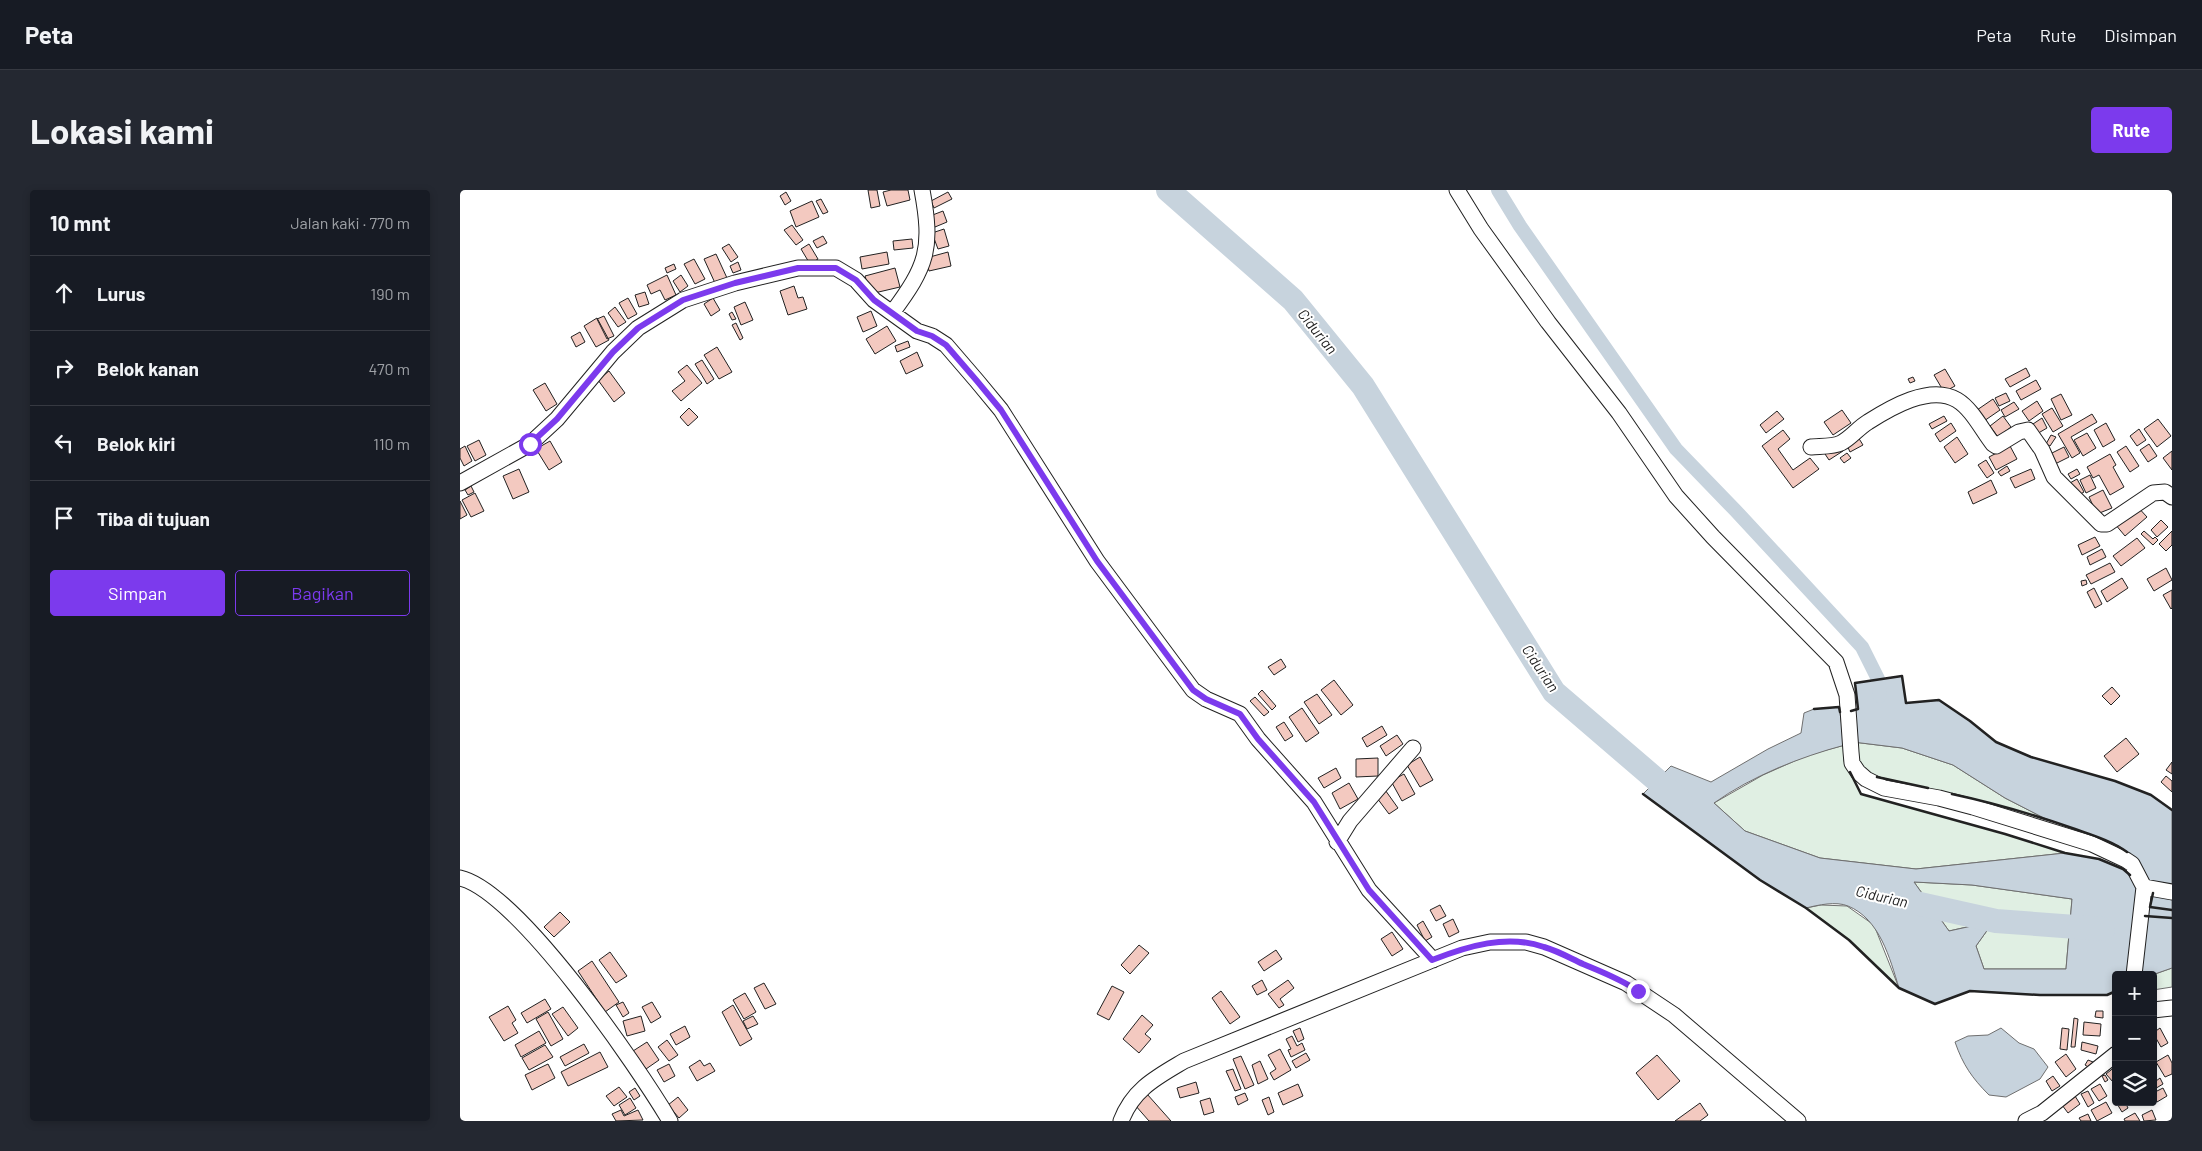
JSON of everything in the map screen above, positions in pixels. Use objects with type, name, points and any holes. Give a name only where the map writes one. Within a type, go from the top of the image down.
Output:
[{"type":"street","points":[[892,313],[912,286],[923,266],[927,249],[922,190]]},
{"type":"street","points":[[1457,190],[1481,229],[1548,322],[1619,413],[1676,496],[1713,537],[1836,662],[1847,695],[1852,763],[1858,772],[1866,779],[1884,788],[1940,798],[1973,807],[2111,852],[2132,864],[2143,892],[2134,971]]},
{"type":"street","points":[[460,483],[530,444],[557,419],[613,352],[638,328],[683,300],[735,283],[798,268],[836,268],[856,280],[874,300],[917,331],[932,336],[946,345],[1001,410],[1097,561],[1193,690],[1206,699],[1240,714],[1258,739],[1314,802],[1337,842],[1369,890],[1432,960]]},
{"type":"street","points":[[1810,446],[1838,444],[1900,402],[1928,394],[1957,400],[1996,446],[2019,432],[2028,430],[2042,450],[2054,477],[2101,524],[2107,524],[2153,493],[2165,492],[2172,497]]},
{"type":"street","points":[[1337,842],[1350,821],[1413,748]]},
{"type":"street","points":[[460,878],[481,886],[524,924],[589,1003],[657,1098],[670,1121]]},
{"type":"street","points":[[2143,892],[2172,892]]},
{"type":"street","points":[[1122,1121],[1130,1100],[1145,1086],[1184,1061],[1462,948],[1490,942],[1512,942],[1544,946],[1626,982],[1666,1009],[1798,1121]]},
{"type":"street","points":[[2157,1010],[2172,1008]]},
{"type":"street","points":[[2026,1121],[2042,1113],[2112,1057]]},
{"type":"green space","points":[[1853,742],[1902,748],[1953,765],[2005,798],[2044,818],[1870,775],[1857,763]]},
{"type":"green space","points":[[1845,745],[1844,761],[1861,794],[2005,834],[2065,853],[1916,869],[1820,858],[1745,831],[1714,803],[1763,775],[1808,755]]},
{"type":"green space","points":[[1914,882],[1972,885],[2072,899],[2066,969],[1984,969],[1976,946],[1991,925],[1980,924],[1949,931]]},
{"type":"green space","points":[[1821,905],[1847,906],[1874,925],[1899,988],[1849,940],[1806,908]]},
{"type":"green space","points":[[2172,968],[2172,987],[2157,989],[2157,973]]},
{"type":"water","points":[[1902,676],[1906,703],[1939,700],[1996,742],[2031,757],[2115,781],[2151,795],[2172,810],[2172,889],[2152,886],[2136,860],[2119,846],[2044,818],[2005,798],[1953,765],[1902,748],[1853,742],[1851,710],[1858,708],[1855,683]]},
{"type":"water","points":[[1839,707],[1845,745],[1777,768],[1744,784],[1714,803],[1745,831],[1820,858],[1916,869],[2065,853],[2099,859],[2123,869],[2136,880],[2139,893],[2129,971],[2112,971],[2112,993],[2107,995],[2040,995],[1970,991],[1935,1004],[1899,988],[1882,941],[1876,930],[1859,912],[1848,906],[1838,904],[1806,908],[1760,880],[1643,794],[1671,766],[1711,782],[1768,749],[1801,733],[1804,713],[1814,709]],"holes":[[[1914,882],[1972,885],[2072,899],[2066,969],[1984,969],[1976,946],[1991,925],[1981,924],[1949,931]]]},
{"type":"water","points":[[2145,893],[2172,895],[2172,968],[2157,973],[2157,971],[2136,971]]},
{"type":"water","points":[[2001,1028],[2019,1043],[2034,1049],[2048,1067],[2040,1079],[2006,1097],[1989,1095],[1983,1089],[1961,1058],[1955,1042],[1968,1036],[1988,1035]]},
{"type":"building","points":[[868,190],[877,190],[880,206],[871,208]]},
{"type":"building","points":[[908,190],[910,200],[887,206],[883,192]]},
{"type":"building","points":[[786,192],[791,201],[785,205],[780,196]]},
{"type":"building","points":[[948,192],[952,199],[934,208],[931,201]]},
{"type":"building","points":[[821,199],[828,212],[823,214],[816,201]]},
{"type":"building","points":[[812,201],[819,217],[796,227],[790,211]]},
{"type":"building","points":[[943,211],[947,222],[935,227],[930,216]]},
{"type":"building","points":[[792,225],[803,240],[796,245],[784,230]]},
{"type":"building","points":[[944,229],[949,246],[938,249],[932,233]]},
{"type":"building","points":[[823,236],[827,243],[817,248],[813,241]]},
{"type":"building","points":[[912,239],[913,248],[894,250],[893,241]]},
{"type":"building","points":[[729,244],[738,257],[731,262],[722,248]]},
{"type":"building","points":[[809,244],[818,259],[810,264],[801,249]]},
{"type":"building","points":[[887,252],[889,264],[862,269],[860,257]]},
{"type":"building","points":[[948,252],[951,266],[929,271],[926,258]]},
{"type":"building","points":[[716,254],[727,278],[715,283],[704,259]]},
{"type":"building","points":[[694,259],[705,279],[695,284],[684,264]]},
{"type":"building","points":[[738,262],[741,270],[733,273],[730,266]]},
{"type":"building","points":[[674,264],[676,269],[667,273],[665,268]]},
{"type":"building","points":[[895,268],[900,287],[870,294],[865,276]]},
{"type":"building","points":[[667,275],[676,295],[665,300],[660,290],[651,294],[647,285]]},
{"type":"building","points":[[681,275],[688,286],[680,292],[673,281]]},
{"type":"building","points":[[794,286],[798,298],[803,297],[807,309],[788,315],[780,291]]},
{"type":"building","points":[[645,292],[649,304],[639,307],[635,295]]},
{"type":"building","points":[[628,298],[637,314],[628,319],[619,303]]},
{"type":"building","points":[[713,298],[720,310],[711,316],[704,304]]},
{"type":"building","points":[[745,302],[753,320],[741,325],[734,307]]},
{"type":"building","points":[[615,307],[626,322],[618,327],[608,313]]},
{"type":"building","points":[[871,311],[877,326],[863,332],[857,317]]},
{"type":"building","points":[[732,312],[736,319],[732,320],[729,314]]},
{"type":"building","points":[[604,316],[614,336],[607,339],[597,319]]},
{"type":"building","points":[[597,318],[609,340],[596,347],[584,326]]},
{"type":"building","points":[[736,323],[743,338],[740,340],[732,325]]},
{"type":"building","points":[[887,326],[896,341],[875,354],[866,339]]},
{"type":"building","points":[[580,332],[585,342],[576,347],[571,337]]},
{"type":"building","points":[[908,341],[910,347],[897,352],[895,346]]},
{"type":"building","points":[[717,347],[732,372],[719,379],[704,355]]},
{"type":"building","points":[[917,352],[923,366],[906,374],[900,361]]},
{"type":"building","points":[[702,360],[714,379],[707,384],[695,364]]},
{"type":"building","points":[[687,365],[702,383],[681,401],[672,391],[685,381],[678,372]]},
{"type":"building","points":[[2026,368],[2030,376],[2010,387],[2005,379]]},
{"type":"building","points":[[1945,369],[1955,386],[1944,392],[1934,375]]},
{"type":"building","points":[[609,371],[625,393],[614,402],[598,380]]},
{"type":"building","points":[[1913,377],[1915,381],[1910,383],[1908,379]]},
{"type":"building","points":[[2036,380],[2041,389],[2021,400],[2016,391]]},
{"type":"building","points":[[545,383],[557,404],[546,411],[533,390]]},
{"type":"building","points":[[2006,393],[2010,401],[1999,406],[1995,398]]},
{"type":"building","points":[[2061,394],[2072,415],[2061,420],[2051,399]]},
{"type":"building","points":[[1993,399],[2000,410],[1984,421],[1977,410]]},
{"type":"building","points":[[2037,401],[2043,411],[2029,421],[2022,411]]},
{"type":"building","points":[[2014,402],[2019,409],[2005,417],[2001,410]]},
{"type":"building","points":[[689,408],[698,417],[688,426],[680,417]]},
{"type":"building","points":[[2052,408],[2063,426],[2053,432],[2042,414]]},
{"type":"building","points":[[1842,410],[1851,423],[1833,435],[1824,422]]},
{"type":"building","points":[[1777,411],[1784,419],[1766,433],[1760,425]]},
{"type":"building","points":[[2092,414],[2097,422],[2071,437],[2080,453],[2072,458],[2058,434]]},
{"type":"building","points":[[1944,416],[1947,421],[1932,429],[1929,424]]},
{"type":"building","points":[[2003,416],[2011,427],[1998,437],[1990,426]]},
{"type":"building","points":[[2042,418],[2047,428],[2035,435],[2030,426]]},
{"type":"building","points":[[2158,419],[2171,436],[2157,447],[2144,429]]},
{"type":"building","points":[[1951,423],[1956,431],[1940,442],[1935,434]]},
{"type":"building","points":[[2106,423],[2115,440],[2103,447],[2094,430]]},
{"type":"building","points":[[2139,429],[2146,440],[2137,446],[2130,436]]},
{"type":"building","points":[[1783,430],[1790,439],[1778,449],[1793,470],[1810,458],[1819,469],[1793,488],[1762,446]]},
{"type":"building","points":[[2087,433],[2096,448],[2083,456],[2074,440]]},
{"type":"building","points":[[2051,435],[2056,437],[2050,446],[2046,444]]},
{"type":"building","points":[[1858,437],[1863,445],[1850,452],[1846,443]]},
{"type":"building","points":[[1957,437],[1968,454],[1955,463],[1944,447]]},
{"type":"building","points":[[479,440],[486,455],[475,461],[467,446]]},
{"type":"building","points":[[550,441],[562,462],[549,470],[536,449]]},
{"type":"building","points":[[2149,444],[2157,456],[2148,462],[2140,450]]},
{"type":"building","points":[[1839,445],[1843,451],[1829,460],[1825,454]]},
{"type":"building","points":[[465,446],[472,461],[464,466],[460,458],[460,449]]},
{"type":"building","points":[[2010,446],[2017,459],[1996,470],[1989,457]]},
{"type":"building","points":[[2126,446],[2139,466],[2130,472],[2117,452]]},
{"type":"building","points":[[2064,447],[2069,457],[2053,465],[2048,455]]},
{"type":"building","points":[[2172,451],[2172,470],[2163,458]]},
{"type":"building","points":[[1847,453],[1851,458],[1844,463],[1840,458]]},
{"type":"building","points":[[2110,454],[2116,465],[2113,467],[2124,487],[2110,495],[2099,475],[2093,478],[2087,467]]},
{"type":"building","points":[[1986,460],[1994,473],[1987,478],[1978,465]]},
{"type":"building","points":[[2007,466],[2010,471],[2001,476],[1998,472]]},
{"type":"building","points":[[519,469],[529,492],[513,499],[503,476]]},
{"type":"building","points":[[2031,469],[2035,479],[2015,488],[2010,478]]},
{"type":"building","points":[[2077,469],[2080,474],[2071,479],[2068,474]]},
{"type":"building","points":[[2090,475],[2096,488],[2086,493],[2080,480]]},
{"type":"building","points":[[2077,479],[2084,492],[2077,496],[2070,483]]},
{"type":"building","points":[[1991,480],[1997,493],[1973,504],[1968,492]]},
{"type":"building","points":[[471,486],[474,492],[468,495],[465,490]]},
{"type":"building","points":[[2103,490],[2112,508],[2097,514],[2089,497]]},
{"type":"building","points":[[475,493],[484,511],[471,517],[462,500]]},
{"type":"building","points":[[460,501],[467,515],[460,519]]},
{"type":"building","points":[[2136,505],[2147,517],[2125,536],[2115,524]]},
{"type":"building","points":[[2161,520],[2168,527],[2157,537],[2151,530]]},
{"type":"building","points":[[2144,531],[2153,539],[2155,537],[2158,540],[2153,545],[2141,534]]},
{"type":"building","points":[[2172,531],[2172,545],[2166,551],[2159,544]]},
{"type":"building","points":[[2095,537],[2100,546],[2082,555],[2078,545]]},
{"type":"building","points":[[2137,538],[2145,548],[2121,566],[2113,556]]},
{"type":"building","points":[[2102,549],[2106,557],[2090,565],[2087,557]]},
{"type":"building","points":[[2110,563],[2115,572],[2091,584],[2086,575]]},
{"type":"building","points":[[2166,568],[2172,580],[2154,591],[2147,579]]},
{"type":"building","points":[[2122,578],[2128,588],[2107,602],[2101,591]]},
{"type":"building","points":[[2086,580],[2087,584],[2082,586],[2081,581]]},
{"type":"building","points":[[2094,588],[2102,604],[2095,608],[2087,592]]},
{"type":"building","points":[[2172,590],[2172,608],[2171,609],[2163,595]]},
{"type":"building","points":[[1281,659],[1286,667],[1274,675],[1268,667]]},
{"type":"building","points":[[1334,680],[1353,705],[1341,715],[1321,690]]},
{"type":"building","points":[[2112,687],[2120,696],[2111,705],[2102,696]]},
{"type":"building","points":[[1262,690],[1276,706],[1272,710],[1258,694]]},
{"type":"building","points":[[1317,694],[1332,715],[1319,724],[1304,702]]},
{"type":"building","points":[[1255,697],[1269,712],[1264,716],[1250,701]]},
{"type":"building","points":[[1302,708],[1319,733],[1306,742],[1289,717]]},
{"type":"building","points":[[1284,722],[1293,736],[1285,741],[1276,727]]},
{"type":"building","points":[[1382,726],[1387,735],[1367,747],[1362,738]]},
{"type":"building","points":[[1397,735],[1403,744],[1386,756],[1380,746]]},
{"type":"building","points":[[2126,738],[2139,754],[2117,772],[2104,756]]},
{"type":"building","points":[[1420,757],[1433,780],[1420,787],[1407,765]]},
{"type":"building","points":[[1378,758],[1378,776],[1356,777],[1356,759]]},
{"type":"building","points":[[2172,762],[2172,774],[2166,770]]},
{"type":"building","points":[[1336,768],[1341,778],[1324,788],[1318,778]]},
{"type":"building","points":[[1404,774],[1415,794],[1402,801],[1391,781]]},
{"type":"building","points":[[2166,776],[2172,781],[2172,792],[2161,782]]},
{"type":"building","points":[[1349,783],[1358,799],[1340,809],[1332,793]]},
{"type":"building","points":[[1383,787],[1398,808],[1389,814],[1374,794]]},
{"type":"building","points":[[1440,905],[1446,916],[1436,921],[1430,910]]},
{"type":"building","points":[[560,912],[570,922],[554,937],[544,927]]},
{"type":"building","points":[[1453,919],[1459,932],[1449,937],[1443,924]]},
{"type":"building","points":[[1423,921],[1432,937],[1425,941],[1417,925]]},
{"type":"building","points":[[1392,932],[1403,949],[1392,956],[1381,939]]},
{"type":"building","points":[[1139,945],[1149,953],[1130,974],[1121,965]]},
{"type":"building","points":[[1276,950],[1282,959],[1264,971],[1258,962]]},
{"type":"building","points":[[610,952],[627,976],[616,983],[599,960]]},
{"type":"building","points":[[592,961],[619,1002],[605,1012],[578,971]]},
{"type":"building","points":[[1262,980],[1267,990],[1257,995],[1252,986]]},
{"type":"building","points":[[1288,980],[1294,988],[1280,999],[1284,1005],[1279,1008],[1268,994]]},
{"type":"building","points":[[764,983],[776,1004],[765,1009],[754,988]]},
{"type":"building","points":[[1112,986],[1124,992],[1109,1020],[1097,1014]]},
{"type":"building","points":[[1221,991],[1240,1017],[1230,1024],[1212,998]]},
{"type":"building","points":[[745,993],[756,1012],[744,1019],[733,1000]]},
{"type":"building","points":[[545,999],[551,1009],[527,1023],[521,1013]]},
{"type":"building","points":[[623,1002],[629,1013],[623,1017],[616,1005]]},
{"type":"building","points":[[652,1002],[661,1017],[651,1023],[642,1007]]},
{"type":"building","points":[[733,1005],[752,1039],[740,1046],[722,1012]]},
{"type":"building","points":[[508,1006],[516,1020],[512,1023],[518,1033],[504,1041],[489,1017]]},
{"type":"building","points":[[563,1007],[578,1028],[568,1036],[552,1014]]},
{"type":"building","points":[[2096,1011],[2103,1011],[2103,1018],[2095,1017]]},
{"type":"building","points":[[548,1012],[563,1039],[551,1046],[536,1019]]},
{"type":"building","points":[[1142,1015],[1153,1025],[1145,1034],[1151,1039],[1139,1053],[1123,1039]]},
{"type":"building","points":[[641,1016],[645,1031],[627,1036],[623,1021]]},
{"type":"building","points":[[753,1016],[758,1024],[747,1029],[743,1021]]},
{"type":"building","points":[[2074,1018],[2078,1019],[2075,1047],[2071,1047]]},
{"type":"building","points":[[2084,1022],[2101,1024],[2100,1036],[2083,1035]]},
{"type":"building","points":[[685,1026],[690,1037],[676,1045],[670,1034]]},
{"type":"building","points":[[1300,1028],[1304,1039],[1298,1042],[1293,1031]]},
{"type":"building","points":[[2062,1028],[2069,1029],[2067,1050],[2060,1049]]},
{"type":"building","points":[[2160,1028],[2168,1043],[2161,1047],[2157,1040],[2157,1030]]},
{"type":"building","points":[[539,1031],[546,1043],[521,1057],[515,1045]]},
{"type":"building","points":[[1292,1036],[1297,1046],[1302,1043],[1305,1050],[1291,1057],[1288,1050],[1291,1049],[1286,1039]]},
{"type":"building","points":[[667,1040],[678,1055],[669,1061],[658,1047]]},
{"type":"building","points":[[647,1042],[659,1060],[646,1069],[633,1051]]},
{"type":"building","points":[[2082,1042],[2098,1046],[2096,1054],[2081,1050]]},
{"type":"building","points":[[584,1044],[589,1053],[565,1066],[560,1057]]},
{"type":"building","points":[[545,1045],[553,1057],[529,1070],[522,1058]]},
{"type":"building","points":[[1280,1049],[1291,1070],[1274,1080],[1270,1073],[1276,1069],[1268,1055]]},
{"type":"building","points":[[600,1052],[608,1067],[568,1086],[561,1072]]},
{"type":"building","points":[[1306,1053],[1310,1060],[1296,1068],[1292,1061]]},
{"type":"building","points":[[2066,1054],[2076,1069],[2066,1077],[2055,1062]]},
{"type":"building","points":[[1657,1055],[1680,1081],[1658,1100],[1636,1073]]},
{"type":"building","points":[[2168,1055],[2172,1063],[2172,1074],[2165,1077],[2157,1061]]},
{"type":"building","points":[[1241,1056],[1254,1085],[1245,1089],[1233,1059]]},
{"type":"building","points":[[700,1060],[704,1066],[710,1063],[715,1071],[697,1081],[689,1067]]},
{"type":"building","points":[[2088,1060],[2093,1062],[2090,1068],[2085,1065]]},
{"type":"building","points":[[1260,1061],[1268,1079],[1258,1084],[1252,1065]]},
{"type":"building","points":[[548,1064],[555,1078],[532,1090],[525,1075]]},
{"type":"building","points":[[669,1064],[675,1076],[664,1082],[657,1070]]},
{"type":"building","points":[[1233,1069],[1241,1089],[1235,1091],[1226,1071]]},
{"type":"building","points":[[2112,1069],[2112,1081],[2106,1074]]},
{"type":"building","points":[[2105,1075],[2108,1080],[2105,1082],[2102,1076]]},
{"type":"building","points":[[2053,1076],[2060,1086],[2052,1091],[2046,1081]]},
{"type":"building","points":[[2160,1078],[2163,1084],[2157,1088],[2157,1080]]},
{"type":"building","points":[[1196,1082],[1199,1093],[1180,1098],[1177,1088]]},
{"type":"building","points":[[1298,1084],[1303,1096],[1283,1105],[1278,1093]]},
{"type":"building","points":[[2100,1084],[2107,1096],[2099,1101],[2091,1089]]},
{"type":"building","points":[[619,1087],[627,1097],[614,1106],[606,1096]]},
{"type":"building","points":[[635,1088],[640,1096],[634,1100],[629,1092]]},
{"type":"building","points":[[2163,1088],[2167,1096],[2157,1102],[2157,1091]]},
{"type":"building","points":[[2088,1091],[2094,1103],[2088,1107],[2081,1094]]},
{"type":"building","points":[[1245,1093],[1248,1100],[1238,1105],[1235,1097]]},
{"type":"building","points":[[1147,1094],[1171,1121],[1149,1121],[1135,1105]]},
{"type":"building","points":[[2075,1096],[2080,1104],[2068,1113],[2062,1105]]},
{"type":"building","points":[[678,1097],[688,1110],[679,1118],[668,1105]]},
{"type":"building","points":[[1269,1097],[1274,1112],[1268,1115],[1262,1100]]},
{"type":"building","points":[[630,1098],[636,1108],[625,1115],[619,1105]]},
{"type":"building","points":[[1210,1098],[1214,1112],[1204,1115],[1200,1101]]},
{"type":"building","points":[[2106,1102],[2112,1113],[2097,1121],[2091,1110]]},
{"type":"building","points":[[1700,1103],[1708,1115],[1700,1121],[1675,1121]]},
{"type":"building","points":[[2118,1106],[2127,1106],[2128,1108],[2122,1112]]},
{"type":"building","points":[[621,1110],[624,1116],[638,1110],[643,1120],[616,1121],[612,1114]]},
{"type":"building","points":[[2152,1110],[2156,1120],[2144,1121],[2142,1115]]},
{"type":"building","points":[[2135,1113],[2140,1121],[2125,1121],[2124,1119]]},
{"type":"building","points":[[2088,1114],[2091,1121],[2081,1121],[2079,1118]]},
{"type":"waterway","name":"Cidurian","points":[[1168,190],[1293,300],[1363,386],[1554,692],[1681,801]]},
{"type":"waterway","points":[[1498,190],[1520,226],[1676,449],[1862,647],[1878,679],[1880,696]]},
{"type":"waterway","name":"Cidurian","points":[[1902,900],[1996,921],[2103,929]]},
{"type":"wall","points":[[1851,711],[1858,709],[1855,683],[1902,676],[1906,703],[1939,700],[1996,742],[2031,757],[2115,781],[2151,795],[2172,810]]},
{"type":"wall","points":[[1814,709],[1839,707],[1840,712]]},
{"type":"wall","points":[[1850,772],[1861,794],[2005,834],[2065,853],[2099,859],[2123,869],[2130,875]]},
{"type":"wall","points":[[1877,777],[1928,788]]},
{"type":"wall","points":[[1643,794],[1760,880],[1806,908],[1849,940],[1899,988],[1935,1004],[1970,991],[2040,995],[2107,995],[2112,993]]},
{"type":"wall","points":[[1952,794],[2030,814],[2102,839],[2127,852]]},
{"type":"wall","points":[[2153,893],[2150,907],[2172,910]]},
{"type":"wall","points":[[2145,916],[2172,918]]},
{"type":"route","points":[[530,444],[557,419],[613,352],[638,328],[683,300],[735,283],[798,268],[836,268],[847,273],[874,300],[917,331],[932,336],[946,345],[977,381],[1001,410],[1097,561],[1193,690],[1206,699],[1240,714],[1258,739],[1314,802],[1369,890],[1432,960],[1462,948],[1490,942],[1526,942],[1544,946],[1626,982],[1638,991]]}]
